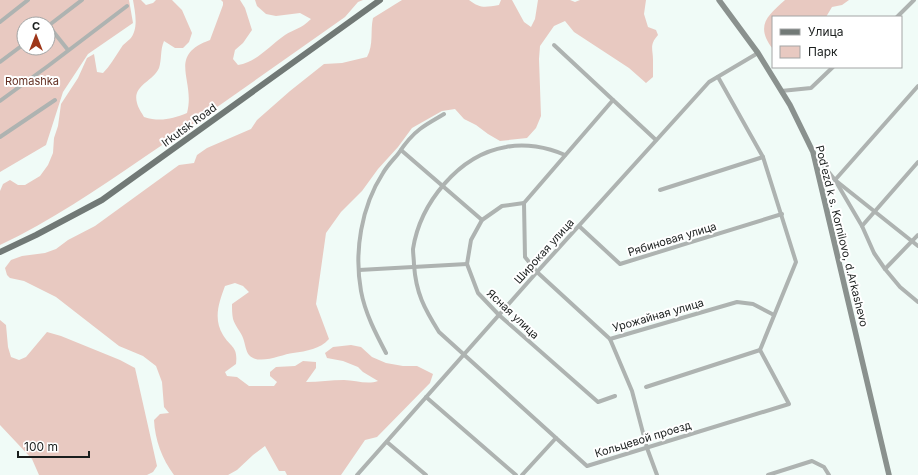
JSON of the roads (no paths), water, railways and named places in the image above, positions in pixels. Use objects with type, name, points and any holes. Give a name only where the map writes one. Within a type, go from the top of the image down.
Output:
[{"type":"main road","name":"Irkutsk Road","points":[[0,252],[102,200],[380,0]]},
{"type":"street","points":[[0,22],[28,0]]},
{"type":"street","points":[[56,19],[82,0]]},
{"type":"street","name":"Pod'ezd k s. Kornilovo, d.Arkashevo","points":[[719,0],[758,53],[790,105],[813,152],[889,475]]},
{"type":"street","points":[[898,16],[914,0]]},
{"type":"street","points":[[0,101],[127,6]]},
{"type":"street","points":[[56,35],[68,50]]},
{"type":"street","points":[[554,45],[656,140]]},
{"type":"street","points":[[0,62],[16,50]]},
{"type":"street","name":"Широкая улица","points":[[357,475],[537,272],[709,82],[758,53]]},
{"type":"street","points":[[781,91],[811,88],[832,68]]},
{"type":"street","points":[[646,387],[760,350],[796,262],[763,157],[718,77]]},
{"type":"street","points":[[835,180],[918,86]]},
{"type":"street","points":[[0,137],[55,100]]},
{"type":"street","points":[[359,270],[467,264],[471,240],[482,220],[502,206],[524,202],[613,100]]},
{"type":"street","points":[[386,353],[367,311],[361,291],[358,246],[363,221],[370,198],[382,173],[420,129],[444,114]]},
{"type":"street","name":"Кольцевой проезд","points":[[565,155],[553,150],[531,146],[505,147],[481,155],[456,171],[431,200],[420,224],[413,250],[414,267],[415,280],[423,306],[439,332],[587,466],[789,404],[760,350]]},
{"type":"street","points":[[401,150],[482,220]]},
{"type":"street","points":[[813,152],[835,180],[862,226],[874,253],[900,288],[918,302]]},
{"type":"street","points":[[660,190],[763,157]]},
{"type":"street","points":[[862,226],[918,162]]},
{"type":"street","points":[[835,180],[918,246]]},
{"type":"street","name":"Урожайная улица","points":[[524,202],[525,257],[537,272],[610,339],[737,302],[753,304],[774,315]]},
{"type":"street","name":"Рябиновая улица","points":[[579,226],[620,264],[782,214]]},
{"type":"street","points":[[885,268],[918,236]]},
{"type":"street","name":"Ясная улица","points":[[467,264],[478,293],[499,315],[598,402],[615,396]]},
{"type":"street","points":[[610,339],[632,391],[647,448],[657,475]]},
{"type":"street","points":[[426,397],[516,475]]},
{"type":"street","points":[[522,475],[556,438]]},
{"type":"street","points":[[387,442],[426,475]]},
{"type":"street","points":[[768,475],[812,461],[824,467],[829,475]]},
{"type":"park label","name":"Romashka","points":[[32,81]]}]
